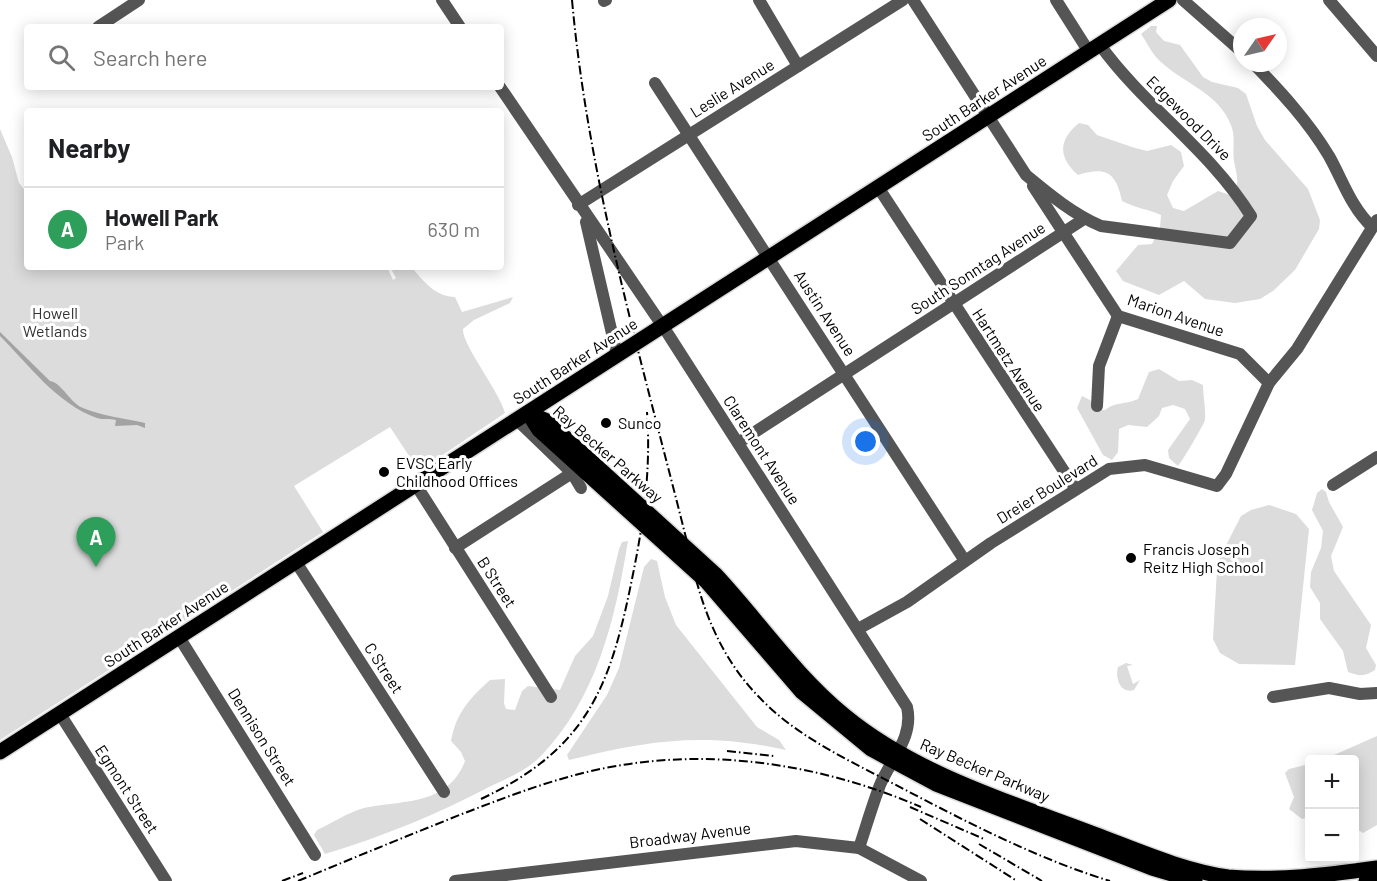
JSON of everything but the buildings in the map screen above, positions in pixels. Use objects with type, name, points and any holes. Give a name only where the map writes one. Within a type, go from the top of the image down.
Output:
[{"type":"main road","name":"South Barker Avenue","points":[[0,752],[1169,0]]},
{"type":"main road","name":"Ray Becker Parkway","points":[[523,416],[707,582],[802,692],[853,736],[896,757],[960,794],[1152,868],[1195,881]]},
{"type":"main road","name":"Ray Becker Parkway","points":[[896,757],[1155,857],[1204,872],[1241,878],[1283,879],[1377,868]]},
{"type":"main road","points":[[1366,881],[1377,879]]},
{"type":"street","points":[[103,24],[140,0]]},
{"type":"street","points":[[458,0],[444,4],[458,24]]},
{"type":"street","points":[[759,0],[798,66]]},
{"type":"street","name":"Leslie Avenue","points":[[581,209],[690,135],[903,0]]},
{"type":"street","name":"Marion Avenue","points":[[913,0],[1118,316],[1240,354],[1269,383]]},
{"type":"street","name":"Edgewood Drive","points":[[1056,0],[1095,48],[1219,171],[1241,199],[1250,217],[1230,243],[1113,229],[1084,219]]},
{"type":"street","points":[[1183,0],[1233,44]]},
{"type":"street","points":[[1329,0],[1377,56]]},
{"type":"street","points":[[1261,72],[1298,111],[1315,135],[1358,214],[1374,224]]},
{"type":"street","name":"Austin Avenue","points":[[655,83],[965,561]]},
{"type":"street","name":"Claremont Avenue","points":[[502,90],[662,326],[906,707],[909,725],[896,757],[881,783],[859,848]]},
{"type":"street","name":"Marion Avenue","points":[[1026,175],[1084,219]]},
{"type":"street","name":"Hartmetz Avenue","points":[[878,187],[1075,488]]},
{"type":"street","points":[[581,209],[617,356]]},
{"type":"street","name":"South Sonntag Avenue","points":[[738,443],[1084,219]]},
{"type":"street","name":"Dreier Boulevard","points":[[858,629],[907,602],[1075,488],[1109,469],[1130,465],[1160,468],[1217,486],[1269,383],[1298,349],[1374,224]]},
{"type":"street","points":[[1097,406],[1099,366],[1118,316]]},
{"type":"street","points":[[523,416],[572,473],[581,488]]},
{"type":"street","points":[[1333,485],[1377,456]]},
{"type":"street","points":[[455,548],[572,473]]},
{"type":"street","name":"B Street","points":[[416,485],[551,697]]},
{"type":"street","name":"C Street","points":[[296,562],[444,792]]},
{"type":"street","name":"Dennison Street","points":[[179,637],[315,855]]},
{"type":"street","points":[[1273,697],[1329,688],[1360,694],[1377,693]]},
{"type":"street","name":"Egmont Street","points":[[60,714],[166,881]]},
{"type":"street","name":"Broadway Avenue","points":[[455,881],[780,841],[817,841],[859,848],[921,881]]},
{"type":"green space","points":[[1151,26],[1157,26],[1156,32],[1164,41],[1180,45],[1203,77],[1212,82],[1238,88],[1246,94],[1257,126],[1265,140],[1308,189],[1320,220],[1319,229],[1295,270],[1273,291],[1260,299],[1235,303],[1205,299],[1184,281],[1159,295],[1123,281],[1116,271],[1138,245],[1152,244],[1160,228],[1161,215],[1122,201],[1117,184],[1109,174],[1096,171],[1078,175],[1064,155],[1064,142],[1079,123],[1088,125],[1097,135],[1132,147],[1147,151],[1171,145],[1181,152],[1184,166],[1173,181],[1167,195],[1173,208],[1184,211],[1218,191],[1230,195],[1234,192],[1237,180],[1233,134],[1225,113],[1217,103],[1156,57],[1141,34]]},
{"type":"green space","name":"Howell Wetlands","points":[[0,129],[12,157],[19,183],[24,189],[24,270],[388,270],[393,280],[396,278],[392,270],[414,270],[436,291],[455,297],[462,312],[513,297],[510,303],[474,320],[463,329],[468,346],[505,413],[419,471],[390,427],[294,486],[323,532],[0,740]]},
{"type":"green space","points":[[1159,369],[1179,381],[1192,380],[1203,385],[1205,420],[1184,458],[1178,466],[1169,458],[1168,450],[1190,419],[1185,409],[1173,405],[1162,408],[1159,416],[1147,427],[1128,425],[1119,429],[1118,452],[1112,460],[1103,455],[1077,408],[1082,396],[1090,400],[1097,410],[1105,410],[1113,405],[1134,401],[1138,399],[1149,372]]},
{"type":"green space","points":[[1322,489],[1326,492],[1343,527],[1331,556],[1334,571],[1371,625],[1366,648],[1376,665],[1375,670],[1365,675],[1348,672],[1343,651],[1320,619],[1320,603],[1310,587],[1311,572],[1321,548],[1323,531],[1312,510],[1317,493]]},
{"type":"green space","points":[[1269,505],[1296,514],[1309,529],[1295,665],[1239,664],[1220,653],[1213,639],[1217,570],[1214,569],[1241,516],[1251,510]]},
{"type":"green space","points":[[628,541],[617,600],[589,684],[560,734],[540,757],[512,776],[432,815],[325,854],[314,835],[317,830],[364,808],[436,794],[457,776],[465,761],[461,752],[451,741],[456,722],[470,700],[490,680],[505,679],[506,709],[515,710],[522,691],[528,686],[560,690],[575,656],[593,636],[608,596],[619,549],[622,542]]},
{"type":"green space","points":[[651,559],[657,561],[665,597],[676,625],[757,727],[779,740],[786,750],[729,741],[677,741],[625,747],[569,760],[567,755],[607,695],[619,668],[644,567]]},
{"type":"green space","points":[[1126,663],[1133,665],[1127,666],[1133,684],[1140,680],[1134,690],[1129,691],[1122,687],[1117,676],[1118,667]]},
{"type":"green space","points":[[1377,736],[1377,825],[1363,833],[1359,830],[1359,755],[1334,755]]},
{"type":"green space","points":[[1305,765],[1305,818],[1302,819],[1289,809],[1294,797],[1285,773],[1289,769]]},
{"type":"shaded area","points":[[0,332],[79,406],[98,413],[145,423],[145,428],[137,425],[115,426],[116,420],[97,418],[69,403],[56,394],[33,371],[0,336]]},
{"type":"railway","points":[[572,0],[593,148],[624,294],[697,583],[707,615],[729,659],[749,686],[774,712],[823,746],[920,798],[1000,837],[1054,861],[1110,881]]},
{"type":"railway","points":[[481,799],[518,779],[547,758],[571,735],[589,709],[604,681],[625,613],[640,534],[646,494],[647,412]]},
{"type":"railway","points":[[727,751],[774,756]]},
{"type":"railway","points":[[298,881],[532,788],[586,772],[645,762],[685,759],[726,760],[805,770],[883,792],[921,807]]},
{"type":"railway","points":[[910,807],[984,839]]},
{"type":"railway","points":[[920,819],[1017,881]]},
{"type":"railway","points":[[979,844],[1042,881]]},
{"type":"railway","points":[[282,881],[303,873]]},
{"type":"place","name":"Sunco","points":[[606,423]]},
{"type":"place","name":"EVSC Early Childhood Offices","points":[[384,472]]},
{"type":"place","name":"Francis Joseph Reitz High School","points":[[1131,558]]},
{"type":"place","name":"Howell Park","points":[[96,567]]}]
